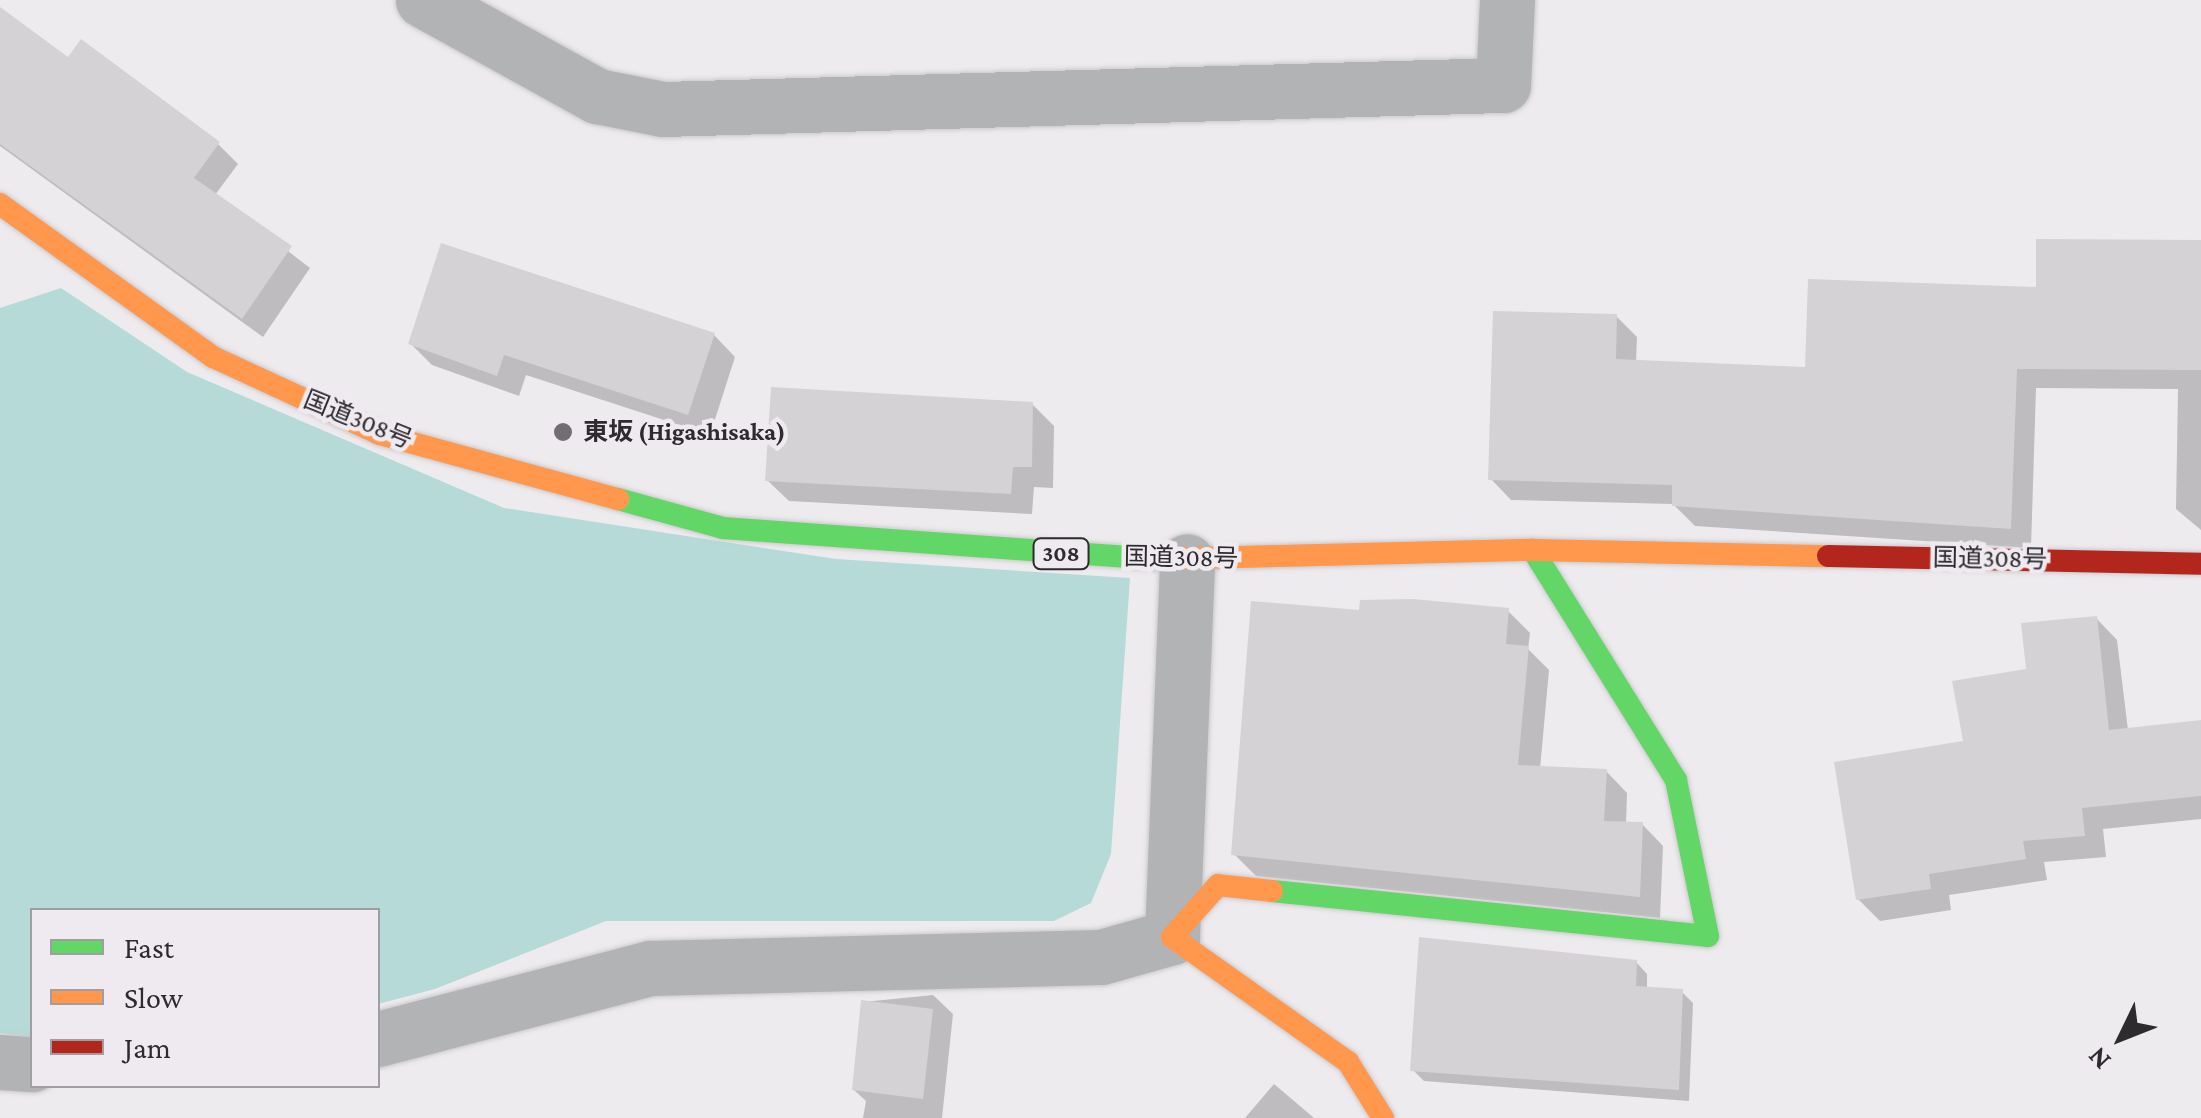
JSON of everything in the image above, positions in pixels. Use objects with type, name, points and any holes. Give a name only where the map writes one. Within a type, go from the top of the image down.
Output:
[{"type":"main road","name":"国道308号","points":[[0,204],[213,357],[380,434],[723,528],[904,546],[1187,561],[1533,550],[2201,564]]},
{"type":"main road","points":[[1382,1118],[1348,1062],[1172,937],[1218,885],[1708,936],[1676,780],[1533,550]]},
{"type":"street","points":[[423,0],[582,90],[662,109],[1503,86],[1507,0]]},
{"type":"street","points":[[380,1038],[650,968],[1101,957],[1172,937],[1187,561]]},
{"type":"street","points":[[0,1062],[30,1064]]},
{"type":"water","points":[[61,288],[187,372],[504,508],[836,559],[1130,578],[1111,854],[1091,903],[1054,921],[606,921],[435,989],[380,1003],[380,908],[30,908],[30,1037],[0,1033],[0,308]]},
{"type":"building","points":[[0,7],[68,57],[81,39],[220,142],[194,178],[292,246],[242,319],[0,144]]},
{"type":"building","points":[[2036,239],[2201,240],[2201,370],[2017,369],[2011,529],[1672,506],[1672,485],[1488,480],[1493,311],[1617,314],[1616,359],[1805,367],[1808,279],[2036,287]]},
{"type":"building","points":[[441,243],[715,333],[688,415],[504,355],[497,376],[408,344]]},
{"type":"building","points":[[771,387],[1033,402],[1032,467],[1013,467],[1011,494],[765,481]]},
{"type":"building","points":[[1413,599],[1509,608],[1506,644],[1529,646],[1518,765],[1607,769],[1604,821],[1643,822],[1640,897],[1231,855],[1251,601],[1359,610],[1360,600]]},
{"type":"building","points":[[2097,616],[2109,730],[2201,720],[2201,796],[2082,808],[2085,836],[2023,841],[2026,859],[1929,874],[1931,889],[1856,900],[1834,762],[1963,741],[1952,681],[2026,669],[2021,623]]},
{"type":"building","points":[[1419,937],[1637,960],[1636,986],[1683,989],[1679,1090],[1410,1071]]},
{"type":"building","points":[[861,1000],[933,1009],[923,1099],[852,1090]]},
{"type":"traffic: fast","points":[[618,499],[723,528],[1156,559]]},
{"type":"traffic: fast","points":[[1272,891],[1708,936],[1676,780],[1533,550]]},
{"type":"traffic: slow","points":[[0,204],[213,357],[380,434],[618,499]]},
{"type":"traffic: slow","points":[[1156,559],[1533,550],[1828,556]]},
{"type":"traffic: slow","points":[[1272,891],[1218,885],[1172,937],[1348,1062],[1383,1118]]},
{"type":"traffic: jam","points":[[1828,556],[2201,564]]},
{"type":"place","name":"東坂 (Higashisaka)","points":[[563,432]]}]
